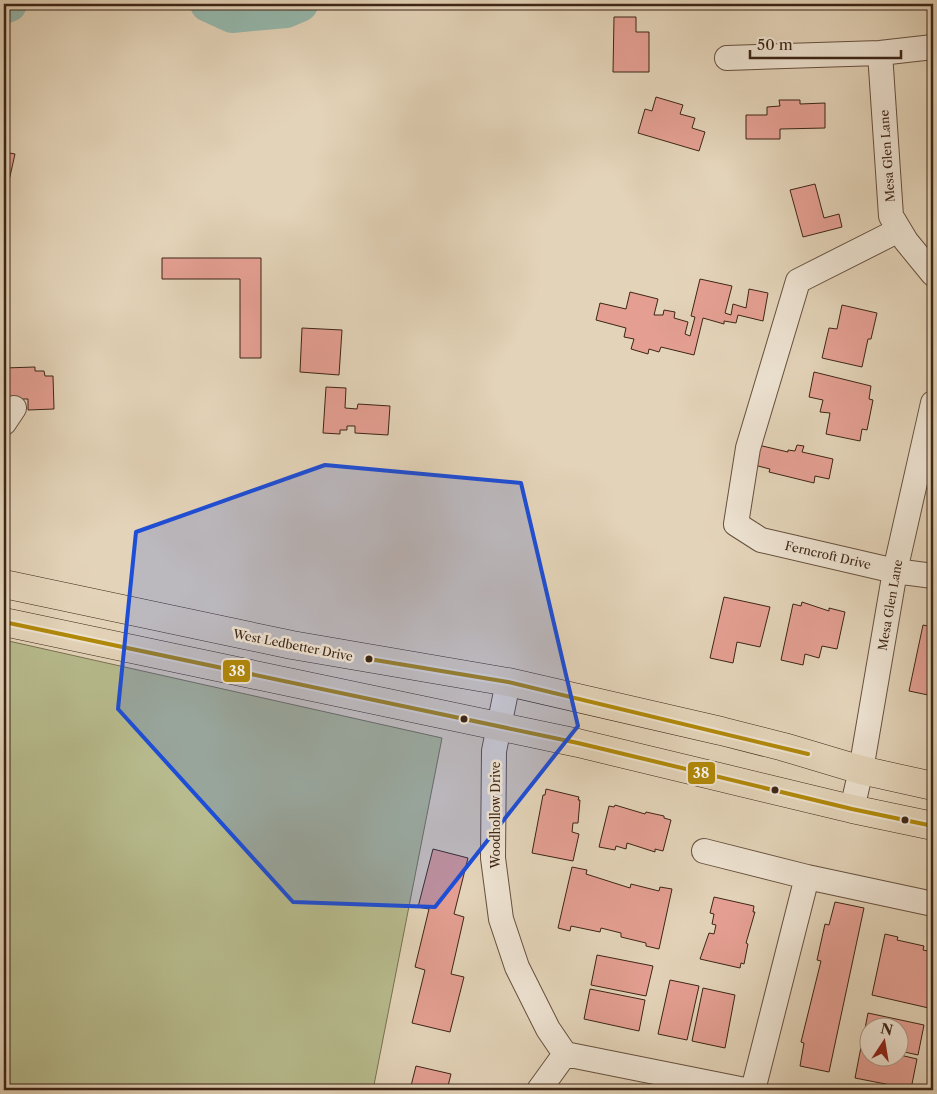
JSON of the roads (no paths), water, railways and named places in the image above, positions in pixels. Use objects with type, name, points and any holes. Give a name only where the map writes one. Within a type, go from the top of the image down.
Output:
[{"type":"main road","name":"West Ledbetter Drive","points":[[4,584],[292,646],[508,682],[784,747],[861,770],[933,786]]},
{"type":"main road","points":[[4,622],[578,743],[852,809],[933,826]]},
{"type":"street","points":[[727,58],[880,53],[933,47]]},
{"type":"street","name":"Mesa Glen Lane","points":[[880,53],[891,216],[899,230],[933,274]]},
{"type":"street","name":"Ferncroft Drive","points":[[899,230],[798,281],[748,448],[736,524],[761,540],[895,571],[933,576]]},
{"type":"street","name":"Mesa Glen Lane","points":[[852,809],[861,770],[895,571],[929,441],[933,403]]},
{"type":"street","name":"Woodhollow Drive","points":[[508,682],[494,751],[493,858],[501,919],[516,967],[548,1029],[565,1054]]},
{"type":"street","points":[[704,851],[807,877],[933,904]]},
{"type":"street","points":[[753,1090],[807,877]]},
{"type":"street","points":[[539,1090],[565,1054],[745,1090]]},
{"type":"waterway","points":[[4,6],[9,4]]},
{"type":"waterway","points":[[208,4],[232,15],[286,10],[300,4]]}]
